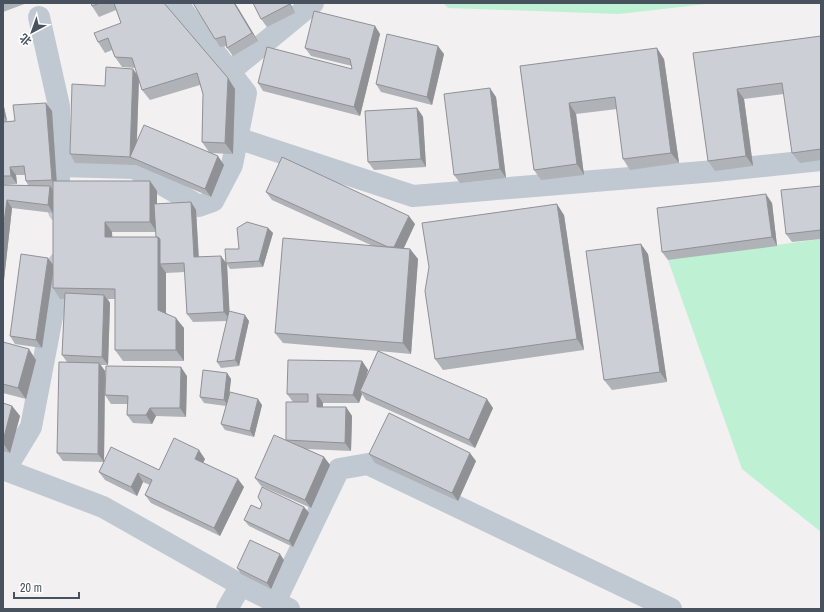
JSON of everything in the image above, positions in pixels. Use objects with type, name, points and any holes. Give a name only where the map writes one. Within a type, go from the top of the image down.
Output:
[{"type":"street","points":[[59,166],[134,168],[199,206],[213,201],[232,165],[246,93],[177,3]]},
{"type":"street","points":[[229,72],[313,3]]},
{"type":"street","points":[[39,17],[59,106],[59,280],[31,427],[4,470],[103,507],[241,585],[282,606],[339,469],[368,464],[671,609]]},
{"type":"street","points":[[237,138],[413,196],[715,171],[821,160]]},
{"type":"street","points":[[227,609],[241,585]]},
{"type":"green space","points":[[443,3],[715,3],[619,14],[448,8]]},
{"type":"green space","points":[[821,239],[821,532],[742,469],[668,260]]},
{"type":"building","points":[[91,3],[100,3],[92,6]]},
{"type":"building","points":[[114,3],[164,3],[228,78],[225,143],[202,142],[203,94],[197,73],[142,90],[132,58],[115,57],[108,38],[98,42],[94,33],[121,23]]},
{"type":"building","points":[[193,3],[234,3],[252,33],[227,48],[225,36],[215,39]]},
{"type":"building","points":[[253,3],[289,3],[290,4],[261,19]]},
{"type":"building","points":[[314,11],[375,26],[354,107],[258,83],[267,47],[352,69],[350,59],[305,48]]},
{"type":"building","points":[[387,34],[438,46],[427,97],[376,84]]},
{"type":"building","points":[[821,36],[821,149],[792,153],[782,83],[737,89],[746,156],[708,161],[693,53]]},
{"type":"building","points":[[657,48],[671,153],[623,159],[615,97],[569,103],[577,164],[534,170],[520,66]]},
{"type":"building","points":[[106,67],[133,69],[130,157],[70,154],[72,84],[105,86]]},
{"type":"building","points":[[490,88],[500,169],[454,175],[444,94]]},
{"type":"building","points":[[46,103],[52,180],[26,181],[24,166],[10,167],[11,176],[3,176],[3,122],[15,121],[13,105]]},
{"type":"building","points":[[417,108],[421,159],[368,162],[365,111]]},
{"type":"building","points":[[144,125],[218,156],[205,189],[130,157]]},
{"type":"building","points":[[282,157],[409,216],[394,247],[388,247],[266,192]]},
{"type":"building","points":[[53,181],[150,181],[150,222],[105,222],[105,237],[158,237],[158,310],[176,318],[176,350],[115,350],[115,289],[53,288]]},
{"type":"building","points":[[3,185],[50,186],[48,205],[7,200],[3,230]]},
{"type":"building","points":[[821,186],[821,230],[786,234],[781,190]]},
{"type":"building","points":[[766,194],[772,237],[662,252],[657,208]]},
{"type":"building","points":[[191,202],[194,257],[221,256],[224,312],[187,314],[184,263],[160,264],[160,239],[156,237],[154,204]]},
{"type":"building","points":[[557,204],[577,339],[435,359],[425,291],[429,267],[422,223]]},
{"type":"building","points":[[247,222],[268,228],[259,261],[226,263],[225,249],[239,249],[237,228]]},
{"type":"building","points":[[283,238],[410,249],[403,343],[275,333]]},
{"type":"building","points":[[641,244],[660,372],[604,380],[586,251]]},
{"type":"building","points":[[21,254],[48,258],[36,340],[10,336]]},
{"type":"building","points":[[65,293],[104,295],[102,357],[62,355]]},
{"type":"building","points":[[229,311],[245,315],[235,360],[217,362]]},
{"type":"building","points":[[3,342],[29,349],[18,388],[3,384]]},
{"type":"building","points":[[378,351],[487,399],[469,440],[360,391]]},
{"type":"building","points":[[288,360],[362,361],[353,395],[317,394],[317,407],[346,407],[345,443],[286,440],[286,402],[308,402],[308,394],[287,394]]},
{"type":"building","points":[[59,362],[99,363],[98,454],[57,453]]},
{"type":"building","points":[[106,366],[181,367],[180,408],[150,408],[146,415],[127,415],[128,396],[105,395]]},
{"type":"building","points":[[203,370],[227,373],[224,400],[200,397]]},
{"type":"building","points":[[230,392],[258,399],[250,431],[221,424]]},
{"type":"building","points":[[3,403],[12,406],[3,441]]},
{"type":"building","points":[[389,413],[470,453],[452,493],[369,454]]},
{"type":"building","points":[[274,435],[324,457],[305,500],[255,478]]},
{"type":"building","points":[[174,438],[199,450],[195,459],[238,479],[214,528],[145,495],[152,480],[138,473],[131,487],[99,472],[111,447],[159,470]]},
{"type":"building","points":[[262,487],[304,507],[289,541],[244,520],[251,505],[260,509],[262,504],[258,497]]},
{"type":"building","points":[[250,540],[280,554],[267,583],[237,568]]}]
